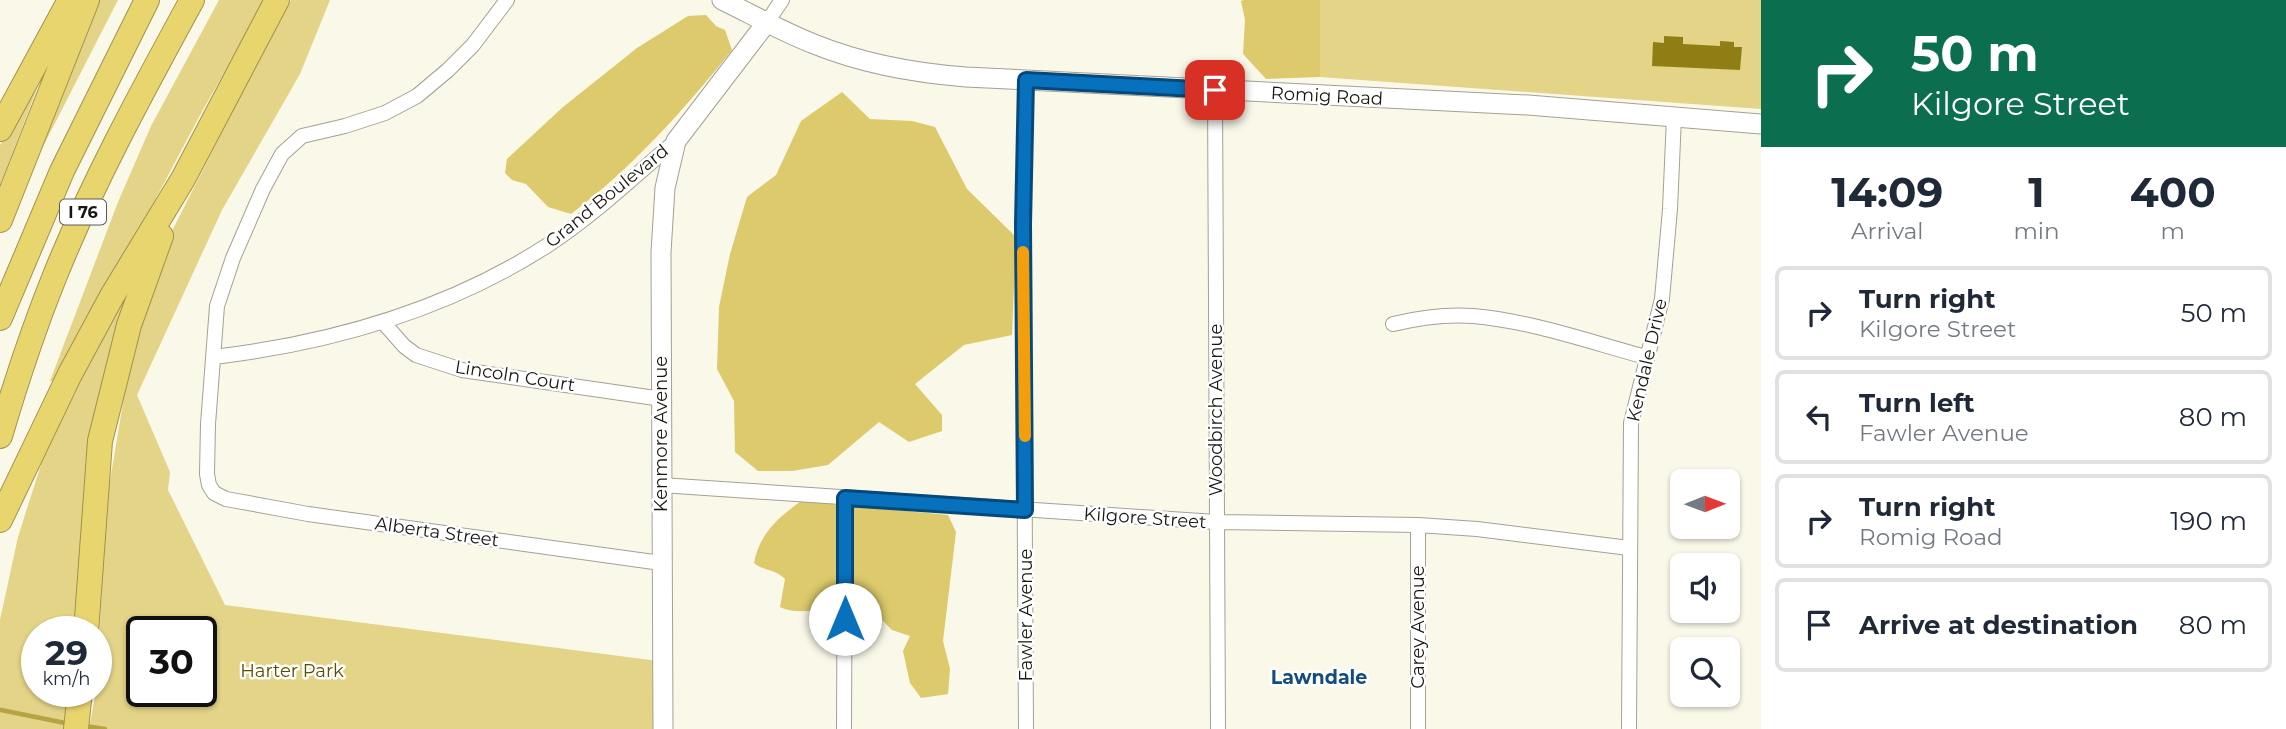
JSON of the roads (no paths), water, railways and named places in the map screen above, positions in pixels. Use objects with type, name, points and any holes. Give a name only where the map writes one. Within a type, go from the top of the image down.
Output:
[{"type":"highway","points":[[0,129],[70,0]]},
{"type":"highway","points":[[0,220],[87,0]]},
{"type":"highway","name":"I 76","points":[[0,318],[62,172],[147,0]]},
{"type":"highway","name":"I 76","points":[[0,436],[19,372],[54,277],[92,193],[192,0]]},
{"type":"highway","points":[[0,520],[70,373],[112,296],[183,180],[277,0]]},
{"type":"highway","points":[[87,616],[100,441],[129,325],[183,180]]},
{"type":"highway","points":[[76,729],[78,707]]},
{"type":"street","points":[[214,357],[217,306],[233,258],[263,189],[282,154],[302,135],[345,126],[385,113],[417,96],[473,45],[507,0]]},
{"type":"street","name":"Romig Road","points":[[722,0],[813,44],[856,59],[918,73],[1528,105],[1761,124]]},
{"type":"street","name":"Grand Boulevard","points":[[214,357],[296,344],[383,322],[468,288],[548,245],[590,215],[676,141],[782,0]]},
{"type":"street","name":"Fawler Avenue","points":[[1026,80],[1023,224],[1026,729]]},
{"type":"street","name":"Woodbirch Avenue","points":[[1215,90],[1218,729]]},
{"type":"street","name":"Kendale Drive","points":[[1629,729],[1631,423],[1662,299],[1674,117]]},
{"type":"street","name":"Kenmore Avenue","points":[[663,729],[663,204],[676,141]]},
{"type":"street","points":[[1393,324],[1419,318],[1472,316],[1524,325],[1646,358]]},
{"type":"street","name":"Lincoln Court","points":[[383,322],[404,346],[416,355],[462,370],[662,399]]},
{"type":"street","name":"Alberta Street","points":[[214,357],[207,474],[214,493],[226,499],[309,514],[662,564]]},
{"type":"street","name":"Kilgore Street","points":[[661,485],[1216,522],[1418,525],[1503,531],[1629,548]]},
{"type":"street","points":[[844,729],[845,498]]},
{"type":"street","name":"Carey Avenue","points":[[1418,525],[1418,729]]},
{"type":"waterway","points":[[1,710],[70,724]]},
{"type":"waterway","points":[[85,726],[105,729]]},
{"type":"district","name":"Lawndale","points":[[1319,677]]},
{"type":"park label","name":"Harter Park","points":[[292,671]]}]
